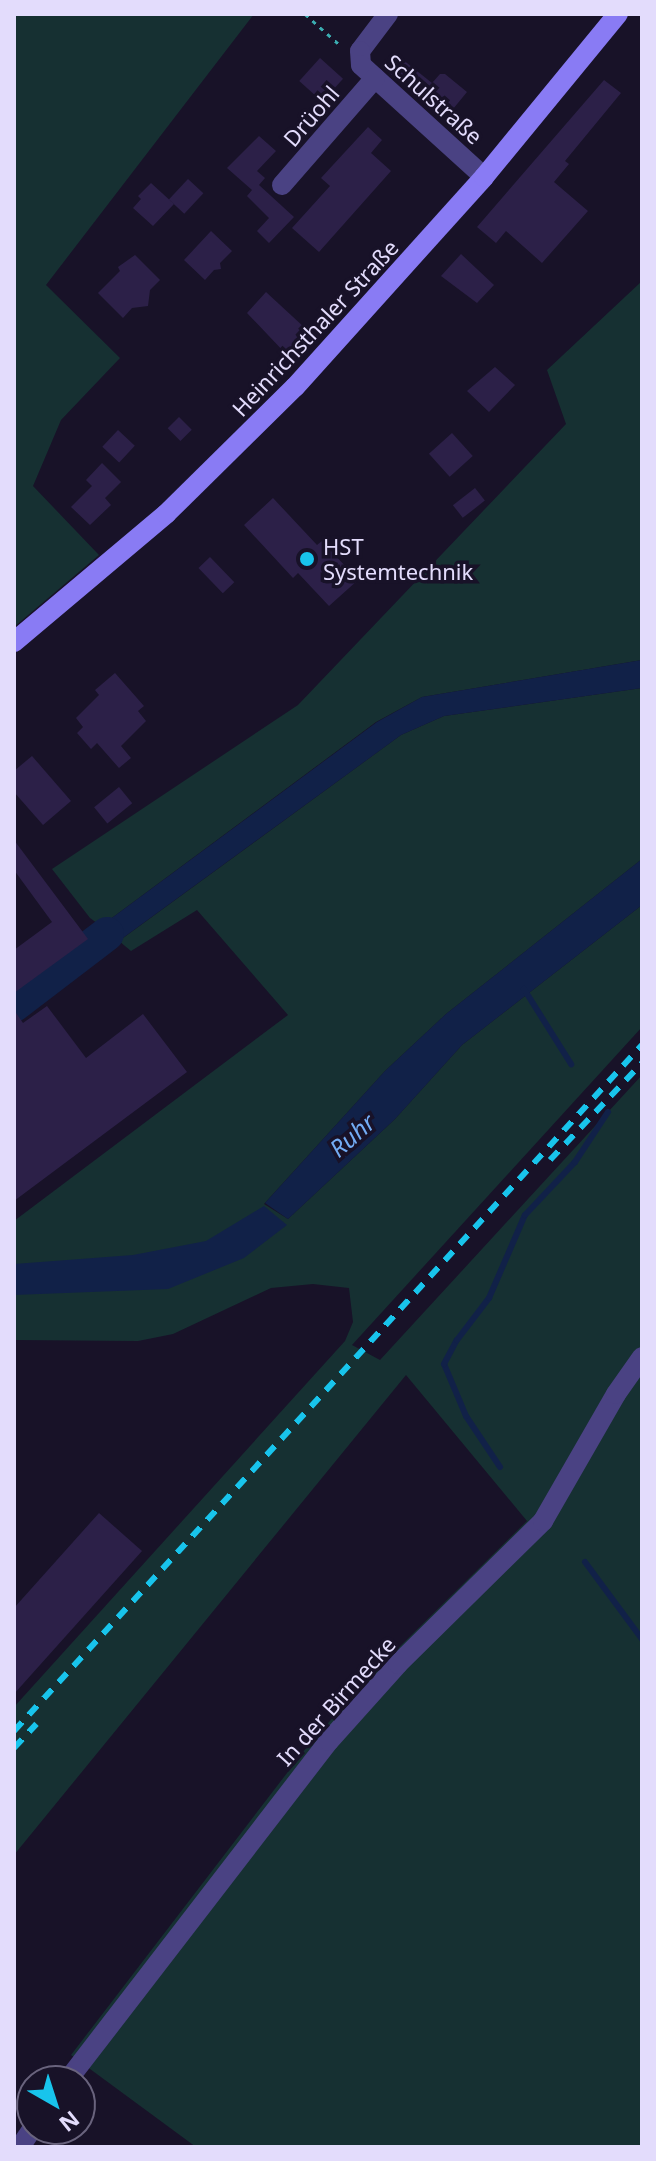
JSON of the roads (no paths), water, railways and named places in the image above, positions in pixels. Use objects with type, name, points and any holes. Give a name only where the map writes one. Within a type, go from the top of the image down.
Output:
[{"type":"main road","name":"Heinrichsthaler Straße","points":[[14,642],[134,542],[233,450],[484,177],[618,14]]},
{"type":"street","name":"Schulstraße","points":[[388,14],[360,51],[368,72],[484,177]]},
{"type":"street","name":"Drüohl","points":[[282,185],[368,72]]},
{"type":"street","name":"In der Birmecke","points":[[79,2065],[329,1741],[398,1664],[543,1521],[616,1394],[642,1357]]},
{"type":"water","points":[[642,660],[642,688],[444,716],[401,735],[79,970],[68,957],[101,926],[377,722],[422,697]]},
{"type":"water","points":[[642,859],[642,905],[462,1045],[395,1119],[288,1219],[265,1203],[385,1071],[446,1014]]},
{"type":"water","points":[[264,1206],[287,1225],[244,1258],[168,1289],[14,1295],[14,1264],[133,1255],[206,1241]]},
{"type":"waterway","name":"Ruhr","points":[[14,1005],[107,934]]},
{"type":"waterway","points":[[524,989],[571,1064]]},
{"type":"waterway","points":[[500,1467],[466,1416],[444,1364],[457,1340],[489,1298],[525,1215],[575,1162],[608,1112]]},
{"type":"waterway","points":[[585,1562],[642,1639]]},
{"type":"railway","points":[[14,1731],[642,1045]]},
{"type":"railway","points":[[550,1160],[642,1063]]},
{"type":"railway","points":[[14,1748],[36,1724]]},
{"type":"place","name":"HST Systemtechnik","points":[[307,559]]}]
